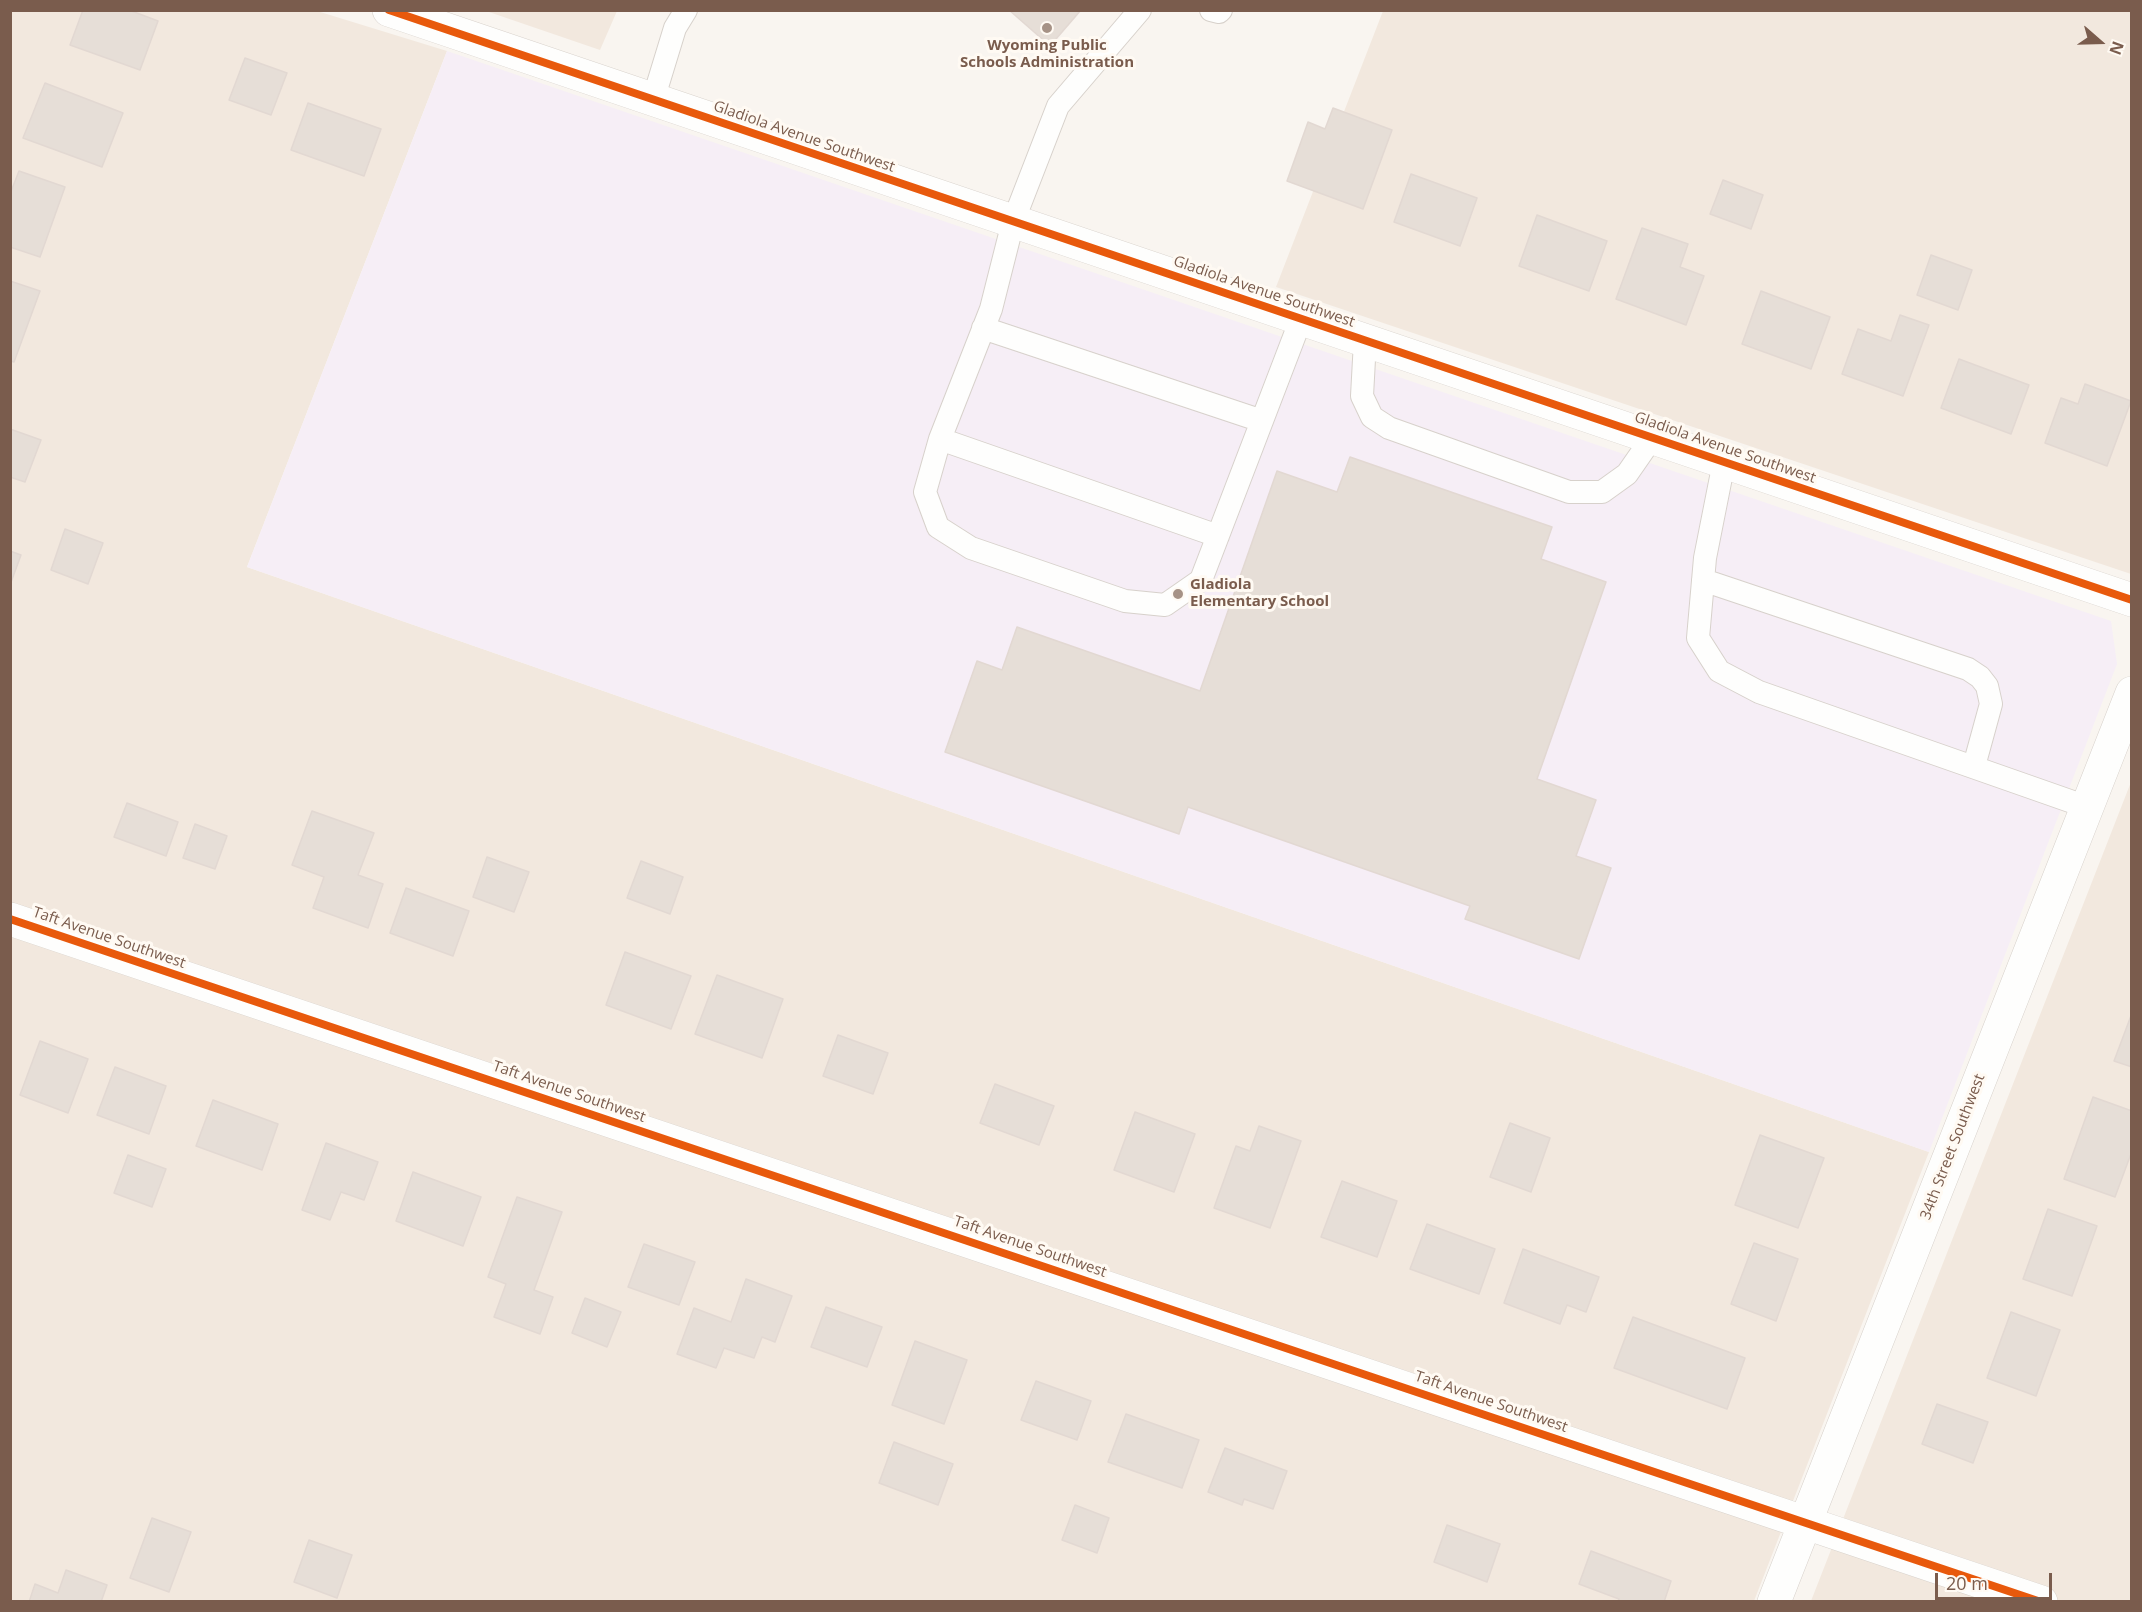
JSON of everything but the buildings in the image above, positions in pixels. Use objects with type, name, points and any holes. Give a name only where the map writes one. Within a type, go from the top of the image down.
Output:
[{"type":"street","name":"Gladiola Avenue Southwest","points":[[389,10],[2132,600]]},
{"type":"street","name":"34th Street Southwest","points":[[1774,1602],[2132,693]]},
{"type":"street","name":"Taft Avenue Southwest","points":[[10,919],[2041,1602]]},
{"type":"lane","points":[[653,100],[675,28],[686,10]]},
{"type":"lane","points":[[1140,10],[1058,106],[1013,222],[991,309],[940,439],[925,492],[938,527],[971,548],[1125,601],[1165,605],[1201,580],[1301,319]]},
{"type":"lane","points":[[1211,10],[1219,12],[1221,10]]},
{"type":"lane","points":[[983,328],[1262,421]]},
{"type":"lane","points":[[1365,341],[1362,396],[1372,417],[1389,428],[1569,492],[1602,492],[1627,474],[1652,438]]},
{"type":"lane","points":[[940,439],[1218,536]]},
{"type":"lane","points":[[1724,462],[1705,558],[1698,638],[1719,671],[1759,692],[2087,807]]},
{"type":"lane","points":[[1703,580],[1968,669],[1980,676],[1987,686],[1991,704],[1974,766]]},
{"type":"shaded area","points":[[11,11],[317,11],[447,51],[247,567],[1929,1152],[1754,1601],[11,1602]]},
{"type":"shaded area","points":[[486,11],[617,11],[600,50]]},
{"type":"shaded area","points":[[1383,11],[2131,11],[2131,574],[1276,287]]},
{"type":"shaded area","name":"Gladiola Elementary School","points":[[447,51],[2111,621],[2117,664],[1929,1152],[247,567]]},
{"type":"shaded area","points":[[2131,782],[2131,1601],[1811,1601]]},
{"type":"cycle path","points":[[389,10],[2132,600]]},
{"type":"cycle path","points":[[10,919],[2041,1602]]},
{"type":"place","name":"Wyoming Public Schools Administration","points":[[1047,28]]},
{"type":"place","name":"Gladiola Elementary School","points":[[1178,594]]}]
